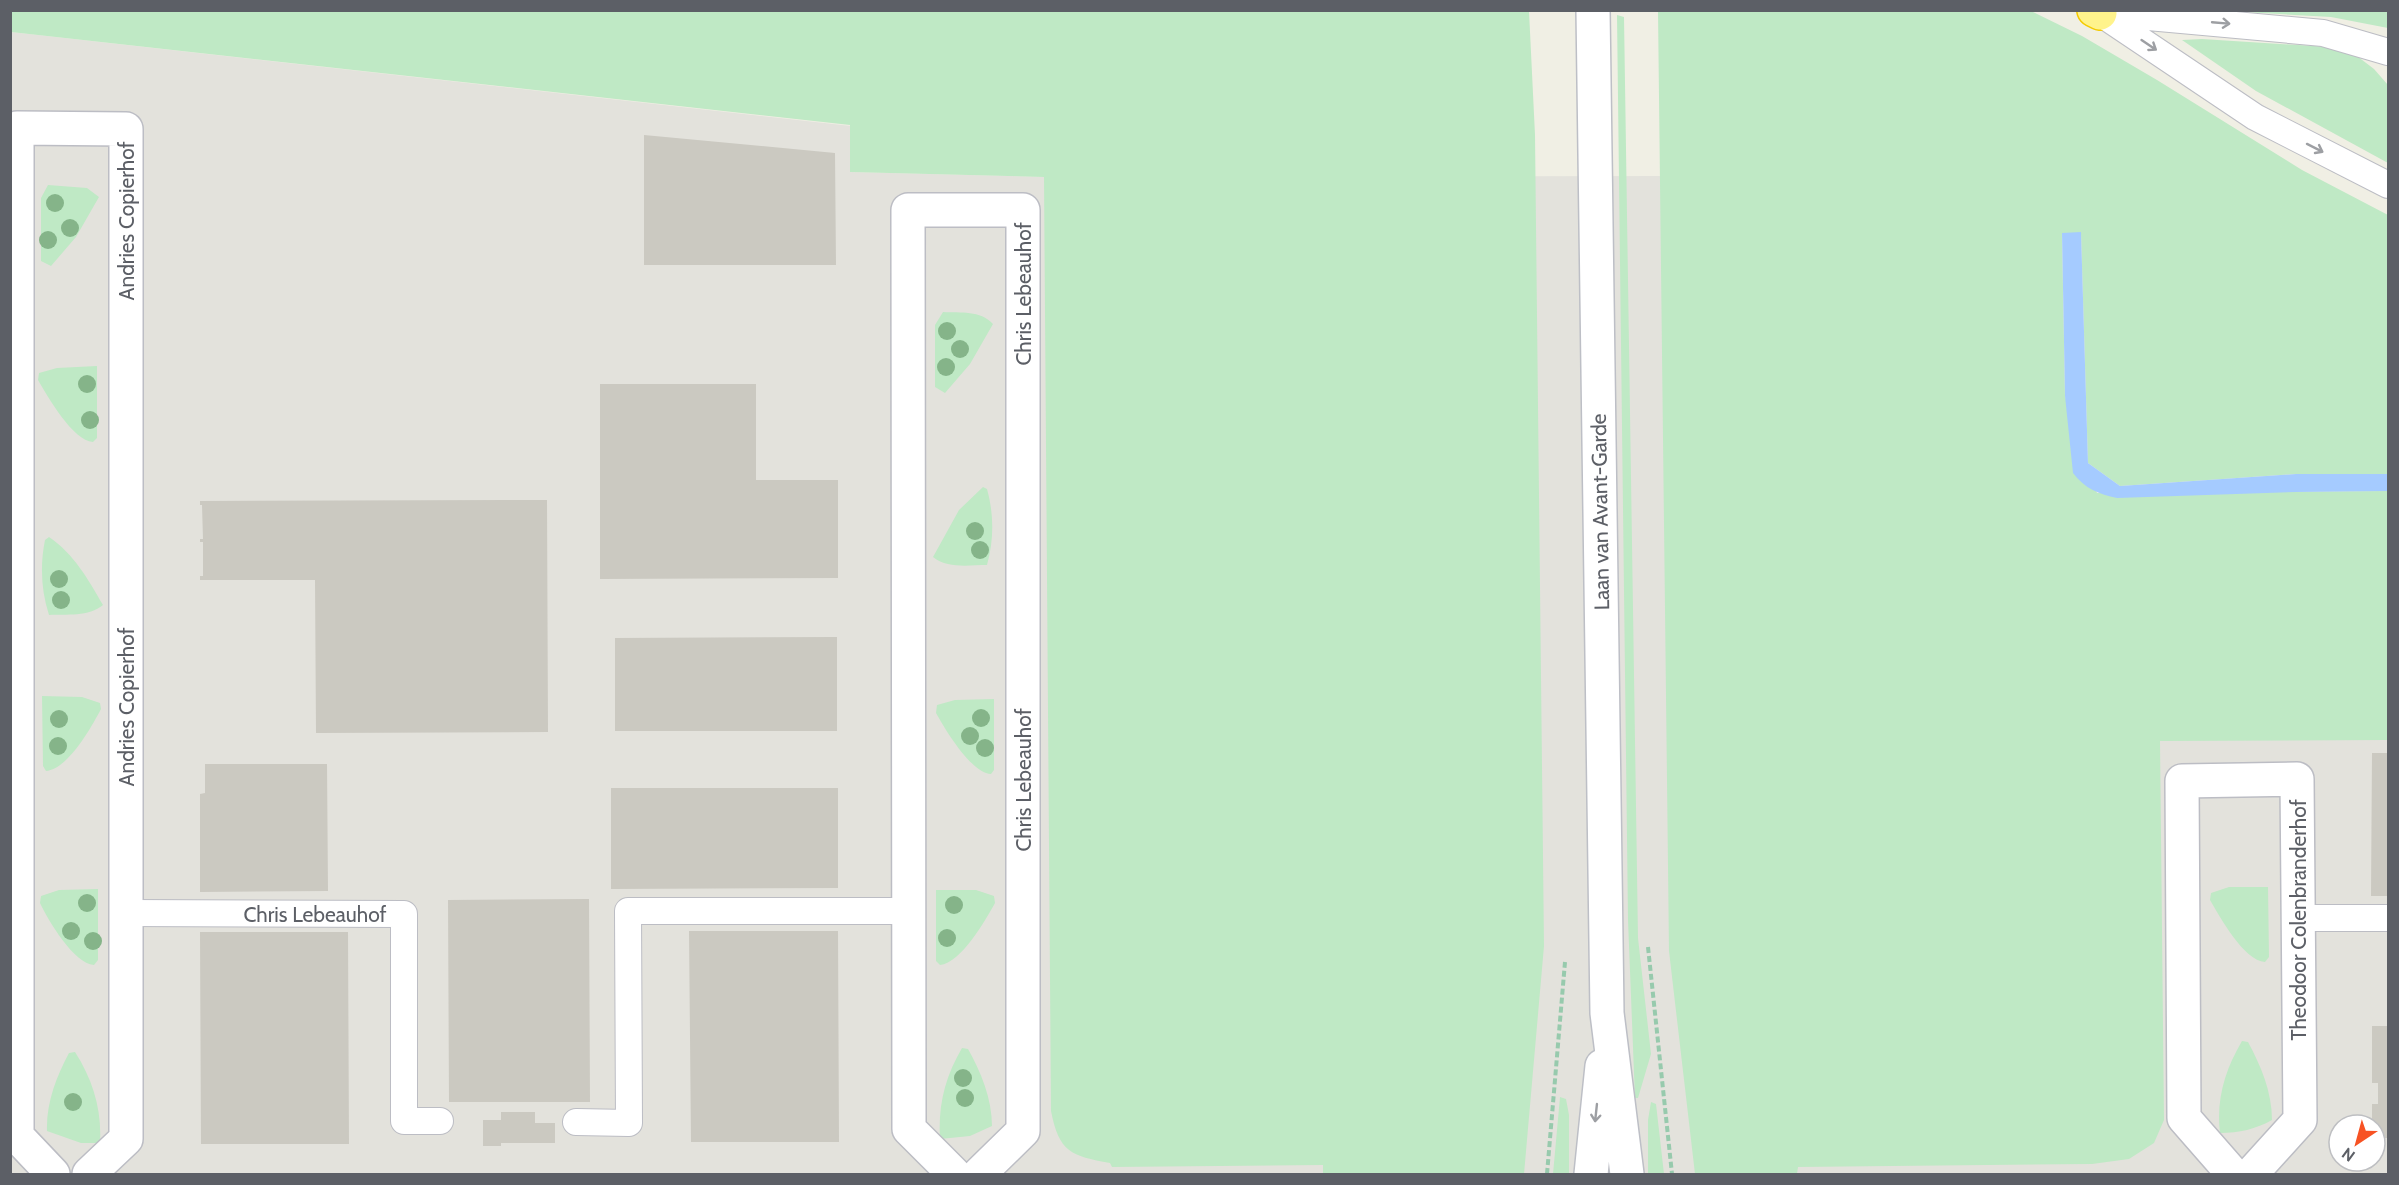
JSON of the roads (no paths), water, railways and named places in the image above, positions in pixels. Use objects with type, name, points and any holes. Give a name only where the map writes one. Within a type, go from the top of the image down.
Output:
[{"type":"street","name":"Laan van Avant-Garde","points":[[1593,10],[1607,1013],[1627,1174]]},
{"type":"street","name":"Andries Copierhof","points":[[53,1174],[17,1136],[14,672],[17,128],[126,129],[126,1139],[88,1174]]},
{"type":"street","name":"Chris Lebeauhof","points":[[954,1174],[909,1129],[908,210],[1023,210],[1023,1131],[979,1174]]},
{"type":"street","name":"Theodoor Colenbranderhof","points":[[2233,1174],[2184,1118],[2181,781],[2297,779],[2300,1120],[2251,1174]]},
{"type":"street","name":"Laan van Avant-Garde","points":[[1591,1174],[1607,1013]]},
{"type":"lane","points":[[2097,12],[2324,33],[2388,52]]},
{"type":"lane","points":[[2097,12],[2255,117],[2388,185]]},
{"type":"lane","points":[[576,1122],[629,1123],[628,911],[909,911]]},
{"type":"lane","name":"Chris Lebeauhof","points":[[126,913],[404,914],[404,1121],[440,1121]]},
{"type":"lane","points":[[2298,918],[2388,918]]},
{"type":"water","points":[[2081,232],[2088,463],[2120,486],[2296,474],[2388,474],[2388,491],[2117,498],[2098,493],[2082,483],[2073,473],[2065,396],[2062,233]]}]
